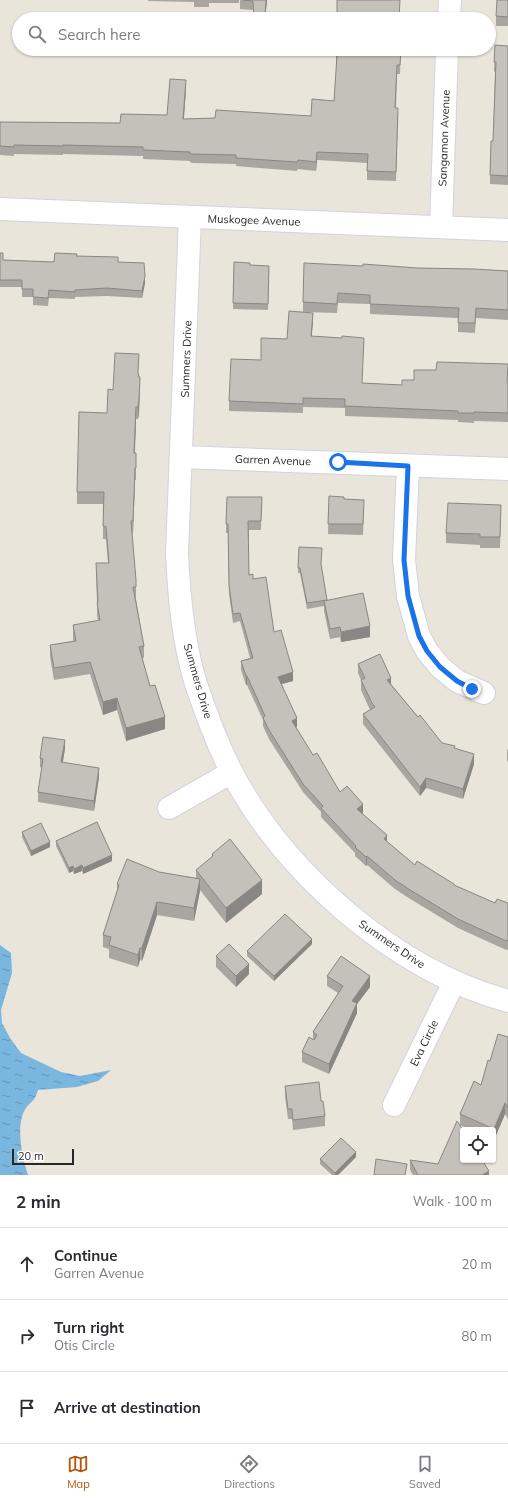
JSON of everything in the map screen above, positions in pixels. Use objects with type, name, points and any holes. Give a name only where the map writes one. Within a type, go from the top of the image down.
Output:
[{"type":"street","points":[[449,12],[450,0]]},
{"type":"street","name":"Sangamon Avenue","points":[[441,227],[447,56]]},
{"type":"street","name":"Muskogee Avenue","points":[[0,209],[508,230]]},
{"type":"street","name":"Summers Drive","points":[[190,217],[177,553],[179,590],[185,637],[196,683],[209,720],[232,772],[256,812],[290,856],[336,904],[373,934],[421,965],[454,982],[508,1001]]},
{"type":"street","name":"Garren Avenue","points":[[181,457],[508,470]]},
{"type":"street","points":[[408,466],[404,560],[408,596],[419,636],[427,651],[440,667],[457,681],[484,693]]},
{"type":"street","points":[[169,808],[232,772]]},
{"type":"street","name":"Eva Circle","points":[[394,1105],[454,982]]},
{"type":"water","points":[[0,945],[11,953],[12,973],[1,1010],[2,1023],[10,1038],[21,1053],[61,1072],[80,1076],[111,1070],[98,1081],[77,1087],[38,1090],[34,1099],[26,1108],[20,1131],[22,1150],[28,1175],[0,1175]]},
{"type":"building","points":[[243,0],[266,0],[265,12],[254,12],[253,1]]},
{"type":"building","points":[[337,0],[400,0],[399,12],[337,12]]},
{"type":"building","points":[[497,0],[508,0],[508,17],[496,16]]},
{"type":"building","points":[[496,45],[508,46],[508,176],[490,175],[496,62],[494,62],[494,56],[496,56]]},
{"type":"building","points":[[337,56],[401,56],[400,65],[397,65],[395,108],[398,108],[396,172],[367,171],[368,154],[317,152],[316,162],[298,160],[297,162],[236,158],[236,155],[192,154],[190,152],[143,150],[143,147],[63,145],[14,145],[14,147],[0,146],[0,122],[120,123],[121,114],[167,115],[170,79],[186,80],[183,119],[215,118],[216,110],[311,116],[312,99],[334,101]]},
{"type":"building","points":[[0,253],[3,253],[3,260],[54,262],[55,253],[77,254],[76,256],[118,257],[118,262],[144,263],[145,276],[142,291],[107,288],[75,290],[75,292],[49,290],[48,298],[33,297],[33,289],[22,289],[22,280],[0,280]]},
{"type":"building","points":[[234,262],[269,266],[268,304],[233,303]]},
{"type":"building","points":[[304,263],[363,266],[363,264],[417,268],[508,271],[508,310],[476,308],[475,323],[458,323],[459,308],[370,304],[370,295],[338,293],[337,304],[303,302]]},
{"type":"building","points":[[289,311],[313,313],[311,336],[364,338],[362,383],[402,385],[402,380],[414,380],[414,370],[436,370],[437,362],[508,364],[508,413],[458,413],[458,411],[345,406],[345,399],[303,398],[303,404],[229,401],[231,359],[261,360],[261,338],[287,339]]},
{"type":"building","points":[[115,353],[139,354],[139,400],[138,407],[136,407],[134,453],[136,453],[136,468],[133,521],[131,521],[136,580],[136,587],[133,587],[144,646],[139,647],[150,686],[155,685],[165,717],[126,728],[117,698],[103,702],[90,662],[54,668],[50,645],[76,641],[73,625],[100,620],[97,603],[96,563],[109,563],[106,527],[103,526],[104,492],[77,492],[79,412],[107,413],[108,389],[113,390]]},
{"type":"building","points":[[329,496],[344,497],[344,499],[364,500],[363,524],[328,524]]},
{"type":"building","points":[[227,497],[262,497],[261,521],[248,521],[249,575],[253,574],[253,579],[266,577],[274,632],[281,630],[293,672],[278,677],[297,718],[292,721],[313,755],[317,753],[340,792],[347,786],[363,804],[357,809],[387,835],[384,839],[415,865],[417,861],[454,885],[495,903],[497,899],[508,903],[508,941],[458,919],[395,880],[355,847],[356,846],[321,808],[323,806],[303,784],[269,730],[263,718],[265,716],[246,676],[241,661],[253,658],[240,613],[233,614],[229,585],[228,524],[226,524]]},
{"type":"building","points":[[448,503],[501,505],[500,537],[480,537],[480,534],[446,533]]},
{"type":"building","points":[[299,547],[322,548],[321,564],[327,600],[307,603],[300,568],[298,568]]},
{"type":"building","points":[[363,593],[370,626],[341,632],[340,627],[330,629],[324,601]]},
{"type":"building","points":[[380,654],[391,678],[387,680],[418,717],[420,715],[442,743],[455,746],[454,748],[474,754],[463,789],[426,778],[420,787],[363,714],[375,707],[361,680],[365,678],[358,664]]},
{"type":"building","points":[[43,737],[65,740],[61,762],[99,768],[94,801],[38,792],[43,759],[40,758]]},
{"type":"building","points":[[97,822],[112,855],[83,868],[82,865],[74,869],[73,866],[69,868],[56,841]]},
{"type":"building","points":[[41,823],[50,842],[31,851],[22,832]]},
{"type":"building","points":[[230,839],[262,880],[226,908],[196,870]]},
{"type":"building","points":[[127,859],[159,872],[200,879],[194,908],[157,902],[142,948],[140,948],[138,955],[109,945],[111,937],[103,935],[119,885],[117,884]]},
{"type":"building","points":[[285,914],[312,939],[274,976],[247,951]]},
{"type":"building","points":[[229,944],[249,964],[236,976],[216,956]]},
{"type":"building","points":[[341,956],[370,976],[352,1001],[357,1003],[329,1064],[302,1052],[309,1037],[314,1040],[317,1035],[313,1032],[343,986],[327,976]]},
{"type":"building","points":[[498,1034],[508,1037],[508,1108],[505,1103],[495,1127],[489,1127],[460,1114],[474,1081],[481,1085],[488,1060],[490,1061]]},
{"type":"building","points":[[319,1082],[321,1101],[323,1101],[325,1116],[293,1120],[292,1109],[288,1109],[285,1086]]},
{"type":"building","points":[[457,1121],[461,1127],[460,1163],[484,1163],[489,1171],[482,1175],[418,1175],[410,1160],[438,1164]]},
{"type":"building","points":[[341,1138],[356,1152],[335,1173],[320,1159]]},
{"type":"building","points":[[376,1159],[407,1164],[405,1175],[374,1175]]},
{"type":"route","points":[[338,462],[408,466],[404,560],[408,596],[419,636],[427,651],[440,667],[457,681],[472,689]]}]
